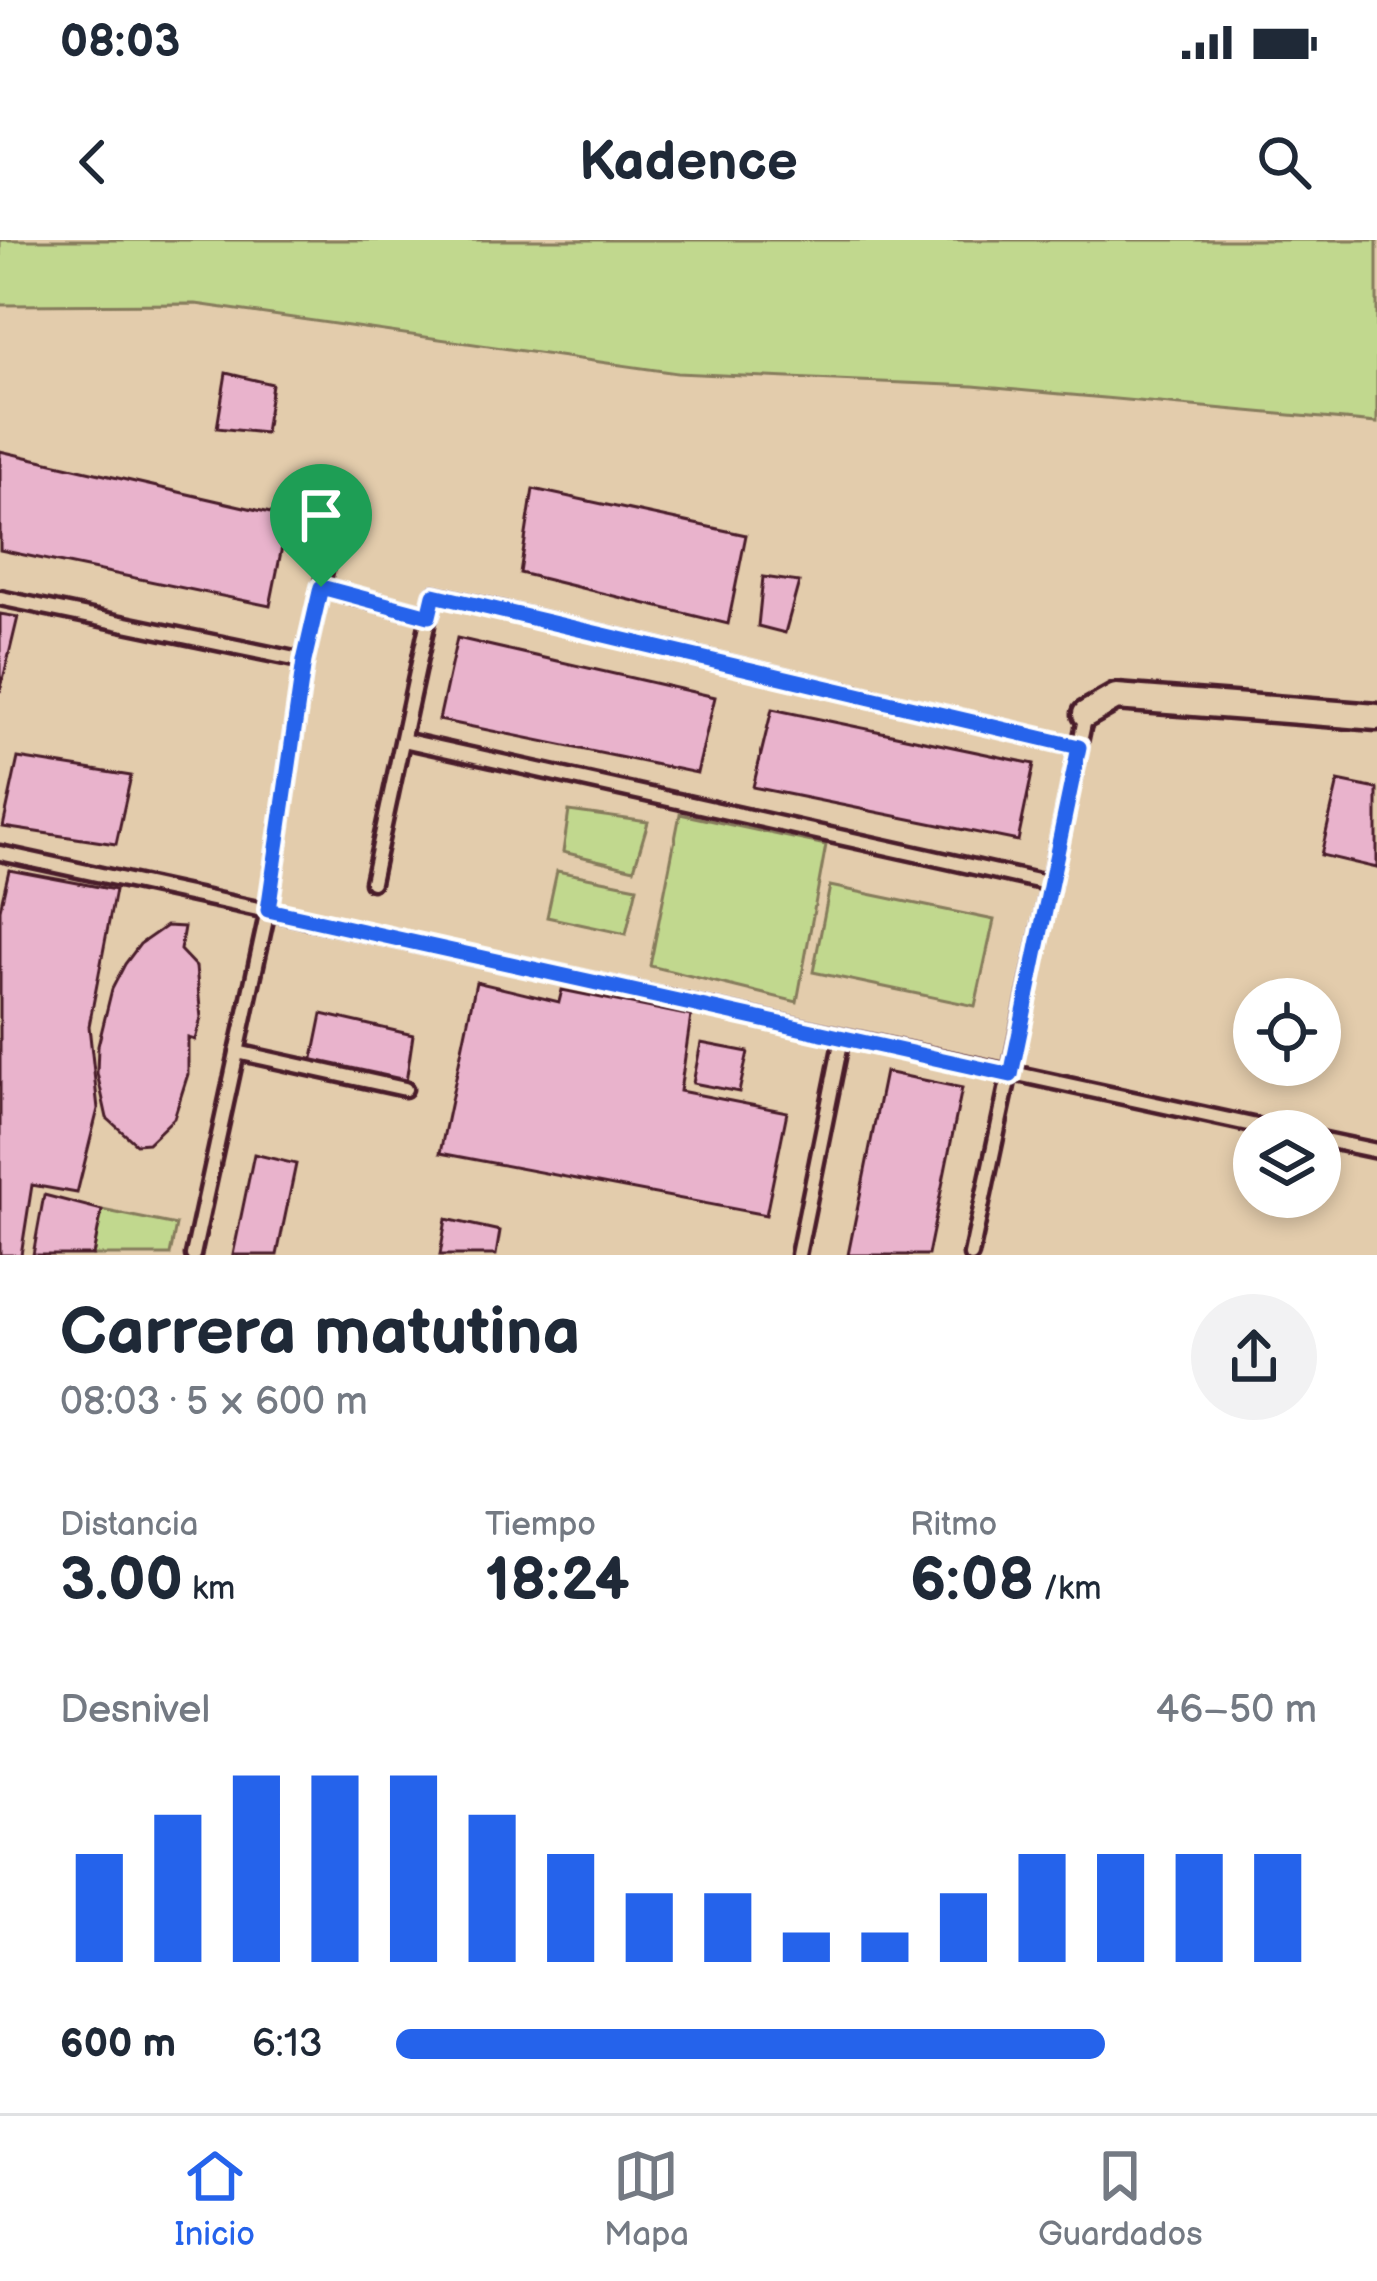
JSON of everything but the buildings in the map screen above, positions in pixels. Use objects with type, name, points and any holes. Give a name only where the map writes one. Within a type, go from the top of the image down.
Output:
[{"type":"street","points":[[1085,714],[1116,697],[1377,717]]},
{"type":"lane","points":[[193,1255],[268,910],[304,661],[340,506]]},
{"type":"lane","points":[[321,587],[429,616]]},
{"type":"lane","points":[[372,882],[434,595],[1079,747]]},
{"type":"lane","points":[[0,598],[304,661]]},
{"type":"lane","points":[[971,1255],[1085,714]]},
{"type":"lane","points":[[403,740],[1051,884]]},
{"type":"lane","points":[[0,853],[1233,1121]]},
{"type":"lane","points":[[798,1255],[842,1038]]},
{"type":"lane","points":[[237,1052],[405,1089]]},
{"type":"lane","points":[[1341,1143],[1377,1151]]},
{"type":"green space","points":[[0,240],[1377,240],[1377,423],[973,386],[677,373],[196,304],[0,305]]},
{"type":"green space","points":[[569,811],[648,822],[634,869],[563,852]]},
{"type":"green space","points":[[680,814],[826,845],[797,1002],[650,966]]},
{"type":"green space","points":[[557,871],[637,887],[626,934],[547,917]]},
{"type":"green space","points":[[830,886],[994,920],[975,1006],[813,972]]},
{"type":"green space","points":[[102,1210],[176,1225],[170,1255],[93,1255]]},
{"type":"route","points":[[321,587],[429,616],[434,595],[1079,747],[1011,1075],[268,910],[304,661],[321,587]]}]
